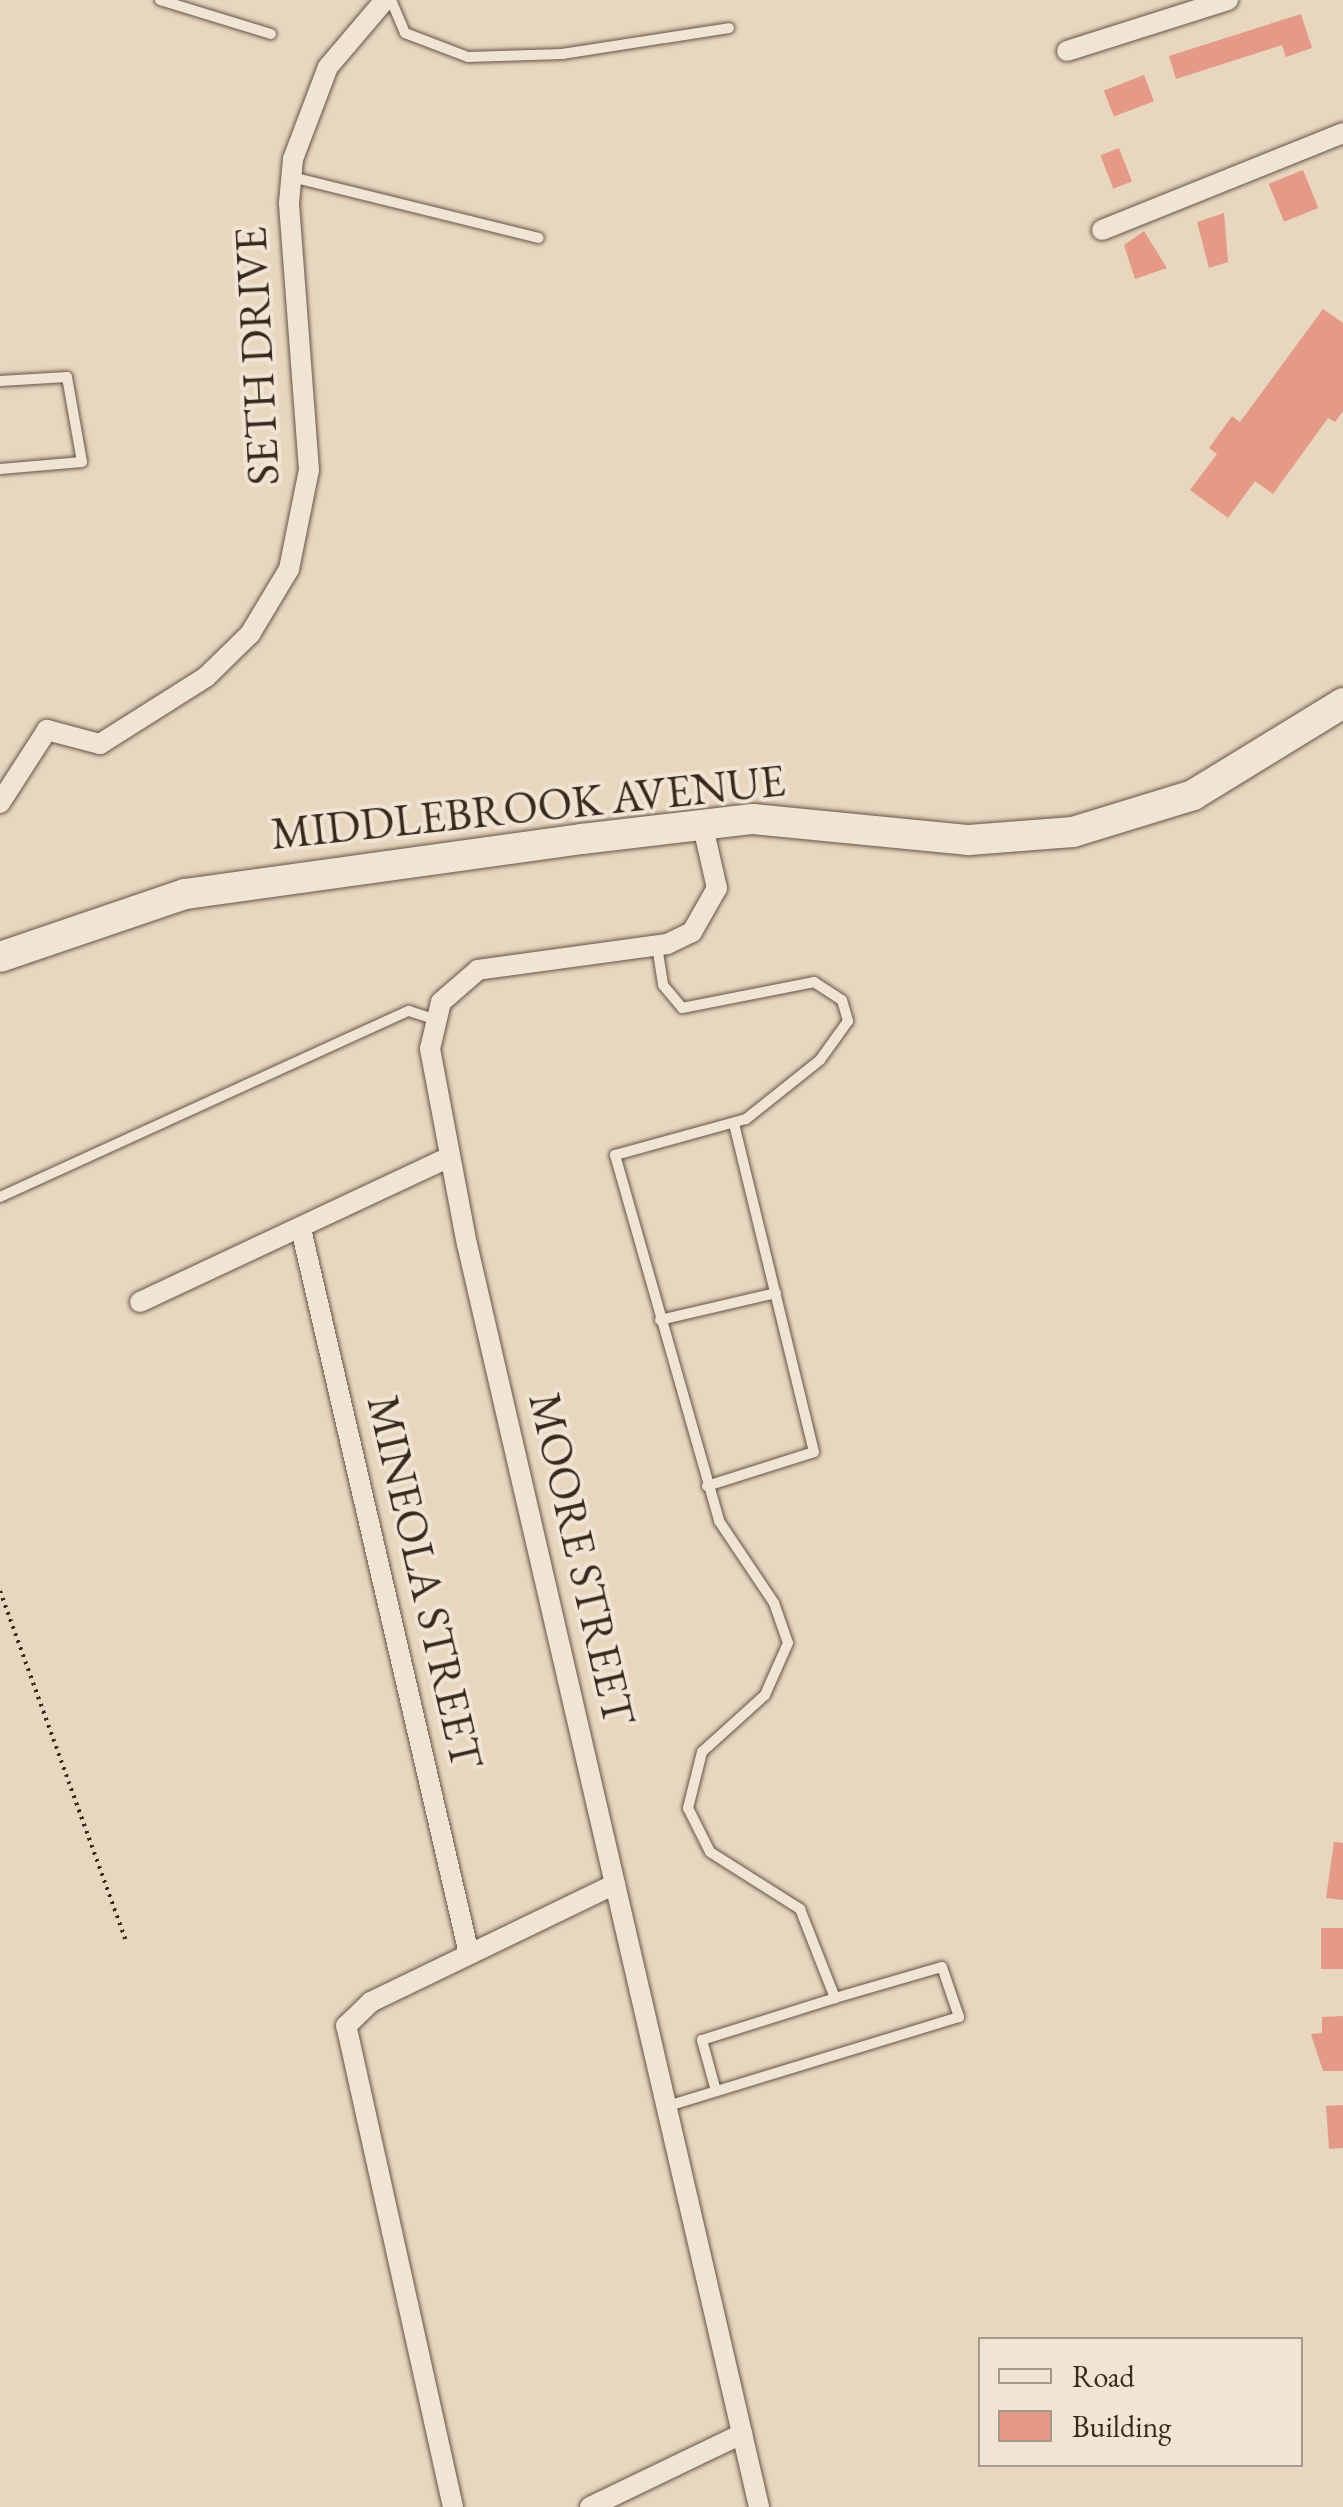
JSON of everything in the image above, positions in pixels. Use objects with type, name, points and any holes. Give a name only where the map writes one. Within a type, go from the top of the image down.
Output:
[{"type":"main road","name":"MIDDLEBROOK AVENUE","points":[[0,957],[108,915],[215,889],[704,827],[785,819],[968,840],[1073,832],[1193,795],[1343,703]]},
{"type":"street","name":"SETH DRIVE","points":[[0,803],[48,730],[100,744],[206,677],[250,634],[288,569],[308,470],[290,176],[315,90],[351,34],[388,0]]},
{"type":"street","points":[[1066,50],[1215,2]]},
{"type":"street","points":[[1102,230],[1343,132]]},
{"type":"street","points":[[434,1019],[449,992],[486,966],[657,945],[692,932],[714,902],[717,878],[704,827]]},
{"type":"street","name":"MOORE STREET","points":[[434,1019],[430,1049],[449,1157],[759,2507]]},
{"type":"street","points":[[140,1302],[449,1157]]},
{"type":"street","name":"MINEOLA STREET","points":[[301,1229],[469,1954]]},
{"type":"street","points":[[453,2507],[345,2034],[356,2011],[616,1884]]},
{"type":"street","points":[[590,2507],[742,2434]]},
{"type":"lane","points":[[160,0],[270,34]]},
{"type":"lane","points":[[388,0],[404,32],[468,57],[562,54],[729,28]]},
{"type":"lane","points":[[290,176],[539,238]]},
{"type":"lane","points":[[0,380],[67,377],[82,462],[0,468]]},
{"type":"lane","points":[[657,945],[663,985],[682,1008],[802,982],[835,993],[846,1010],[834,1046],[734,1125],[616,1154],[707,1486],[734,1550],[774,1602],[788,1644],[764,1695],[702,1752],[688,1808],[710,1852],[800,1909],[835,1998]]},
{"type":"lane","points":[[0,1197],[409,1011],[434,1019]]},
{"type":"lane","points":[[707,1486],[814,1452],[734,1125]]},
{"type":"lane","points":[[660,1320],[776,1294]]},
{"type":"lane","points":[[668,2106],[960,2018],[942,1967],[702,2040],[716,2090]]},
{"type":"path","points":[[0,1592],[125,1939]]},
{"type":"building","points":[[1301,14],[1312,48],[1286,57],[1282,45],[1176,79],[1169,56]]},
{"type":"building","points":[[1144,75],[1154,101],[1114,117],[1104,90]]},
{"type":"building","points":[[1119,148],[1132,182],[1113,189],[1100,155]]},
{"type":"building","points":[[1303,170],[1318,208],[1284,222],[1269,184]]},
{"type":"building","points":[[1224,213],[1228,262],[1209,268],[1197,222]]},
{"type":"building","points":[[1144,231],[1167,268],[1135,279],[1124,245]]},
{"type":"building","points":[[1323,309],[1343,323],[1343,411],[1335,422],[1328,418],[1273,494],[1255,481],[1228,518],[1190,490],[1217,454],[1209,448],[1232,416],[1240,422]]},
{"type":"building","points":[[1334,1842],[1343,1843],[1343,1900],[1326,1898]]},
{"type":"building","points":[[1321,1928],[1343,1928],[1343,1969],[1321,1969]]},
{"type":"building","points":[[1343,2016],[1343,2071],[1323,2071],[1311,2034],[1322,2033],[1322,2017]]},
{"type":"building","points":[[1343,2105],[1343,2148],[1329,2149],[1326,2106]]}]
